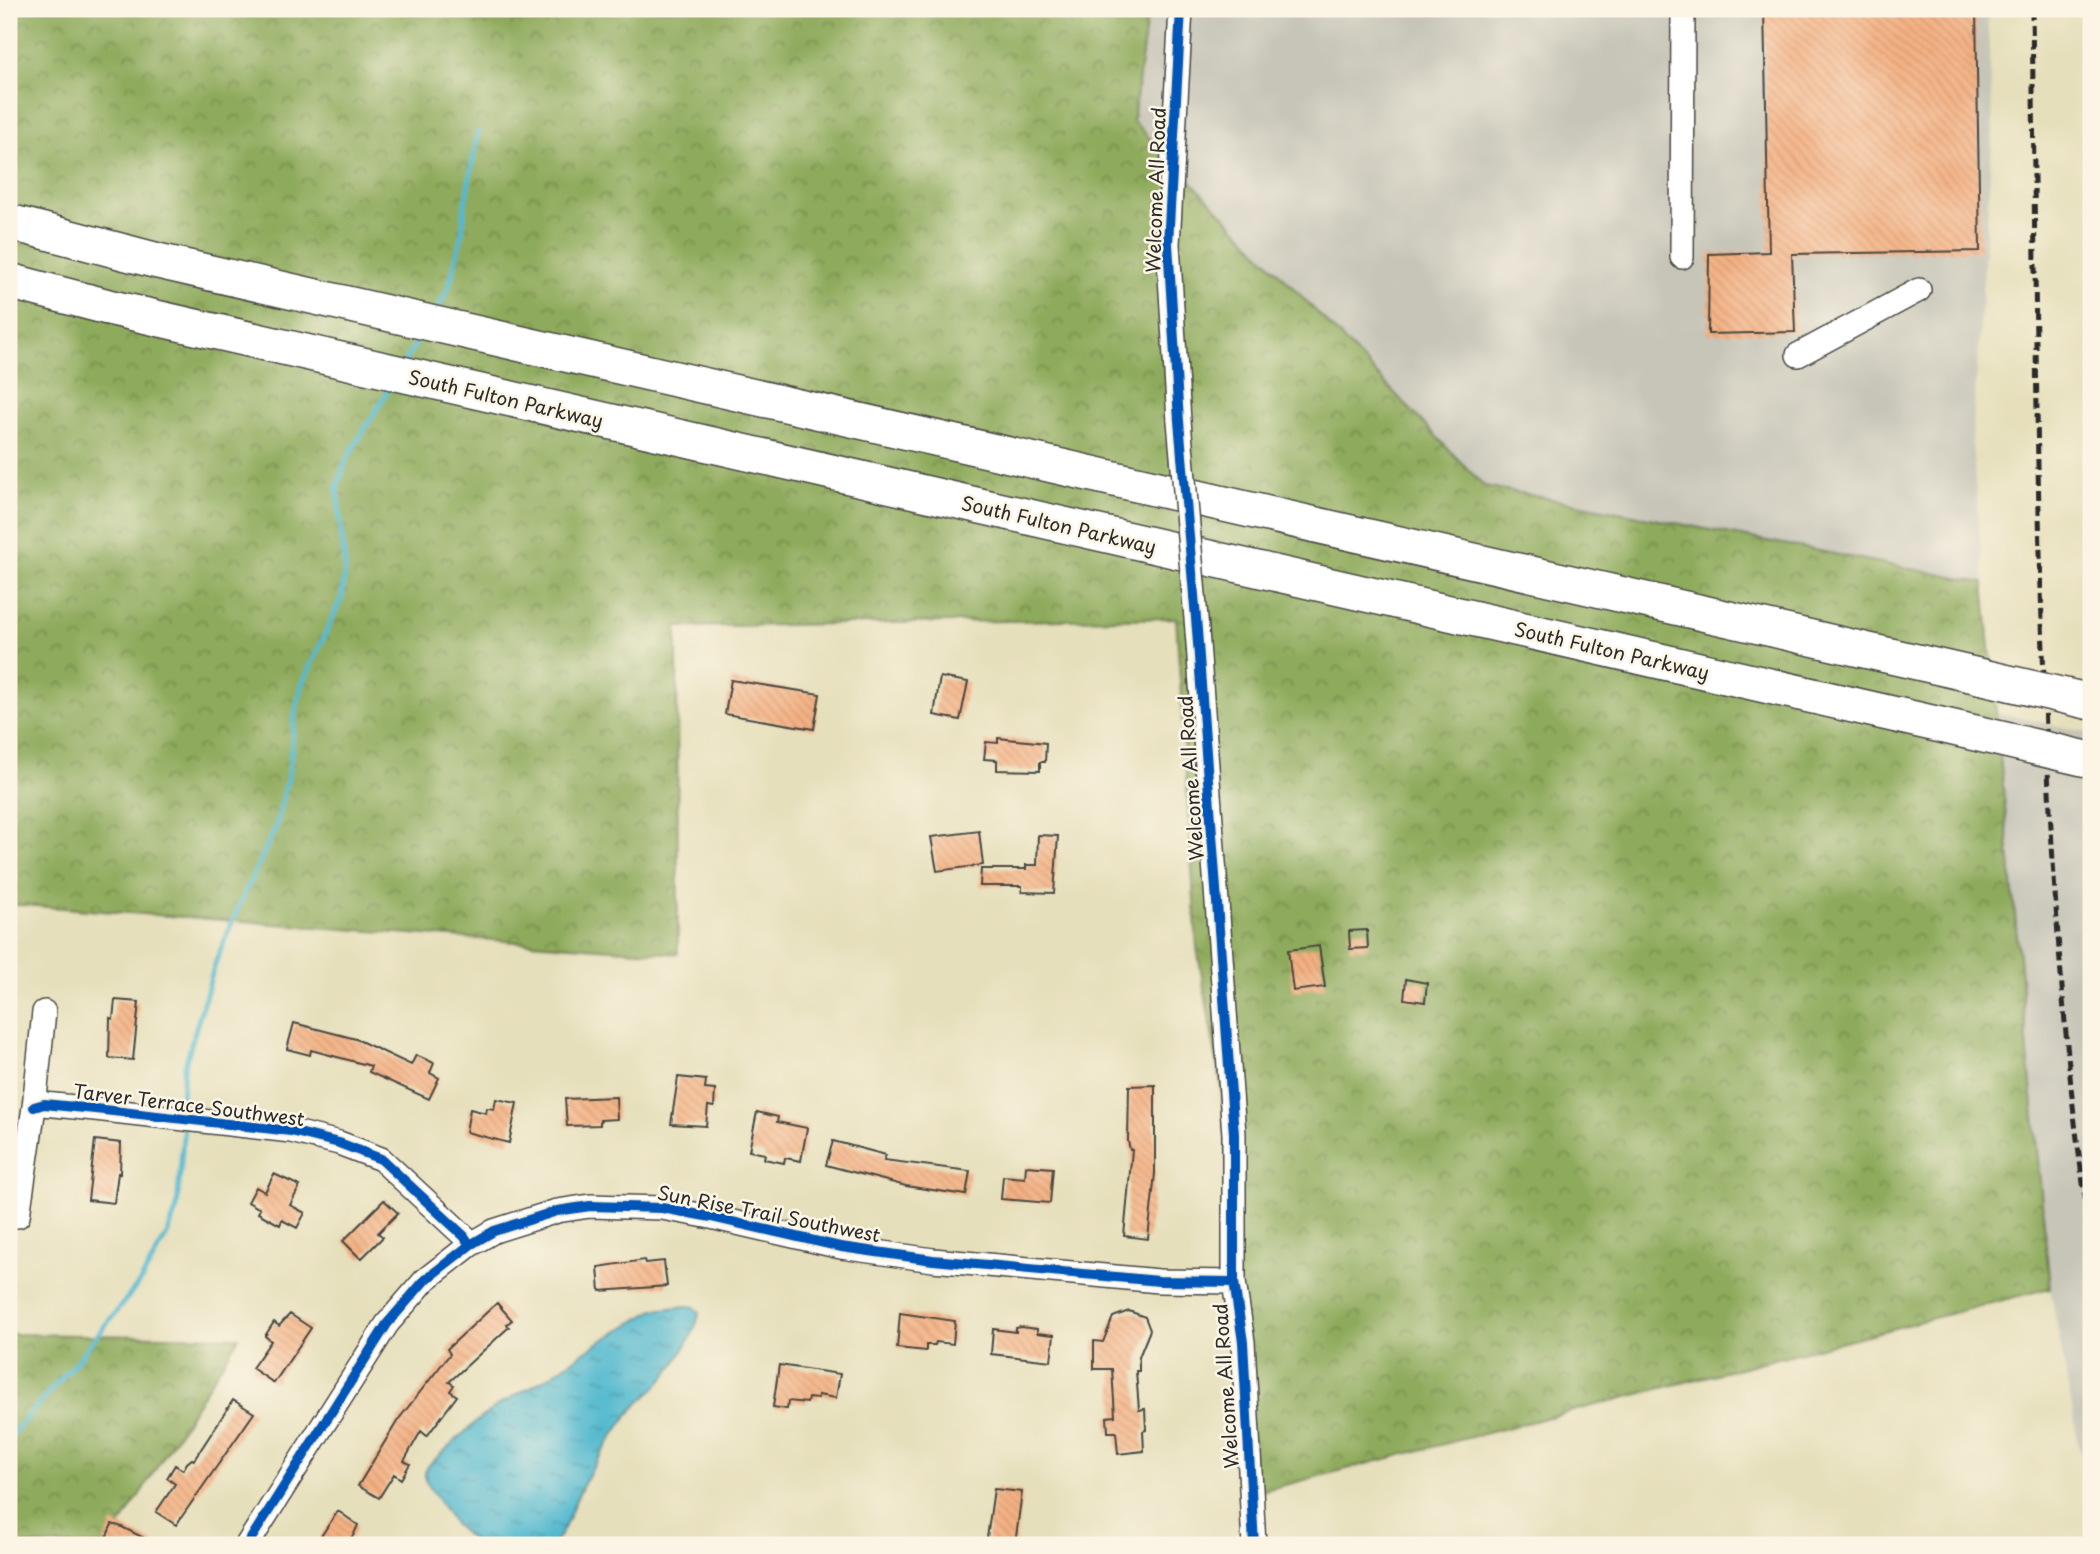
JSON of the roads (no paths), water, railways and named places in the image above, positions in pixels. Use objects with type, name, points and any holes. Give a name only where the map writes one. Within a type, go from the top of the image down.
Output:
[{"type":"highway","points":[[9,209],[158,261]]},
{"type":"highway","points":[[9,222],[158,261],[2091,702]]},
{"type":"highway","points":[[9,281],[108,307]]},
{"type":"highway","points":[[9,288],[108,307]]},
{"type":"highway","name":"South Fulton Parkway","points":[[108,307],[2091,760]]},
{"type":"street","name":"Welcome All Road","points":[[1181,9],[1168,244],[1179,421],[1234,1133],[1234,1282],[1242,1342],[1254,1545]]},
{"type":"street","points":[[1682,257],[1683,9]]},
{"type":"street","points":[[1798,355],[1919,290]]},
{"type":"street","points":[[18,1216],[44,1012]]},
{"type":"street","name":"Tarver Terrace Southwest","points":[[34,1107],[44,1104],[291,1131],[339,1143],[381,1159],[464,1236],[470,1245]]},
{"type":"street","name":"Sun Rise Trail Southwest","points":[[247,1545],[387,1324],[425,1280],[470,1245],[511,1225],[557,1211],[590,1206],[662,1208],[841,1247],[933,1260],[1159,1282],[1234,1282]]},
{"type":"water","points":[[694,1307],[699,1312],[694,1331],[676,1362],[654,1390],[629,1414],[612,1438],[586,1479],[564,1529],[553,1545],[478,1545],[455,1525],[425,1480],[429,1465],[498,1405],[547,1378],[593,1346],[654,1310]]},
{"type":"waterway","points":[[436,312],[449,287],[462,234],[478,132]]},
{"type":"waterway","points":[[404,362],[421,335]]},
{"type":"waterway","points":[[183,1112],[184,1068],[216,961],[276,827],[289,773],[295,713],[302,685],[342,597],[345,568],[337,487],[346,460],[391,386]]},
{"type":"waterway","points":[[9,1438],[74,1364],[140,1282],[168,1233],[177,1208],[184,1126]]},
{"type":"railway","points":[[2032,9],[2040,548],[2050,817],[2071,1086],[2091,1240]]}]
